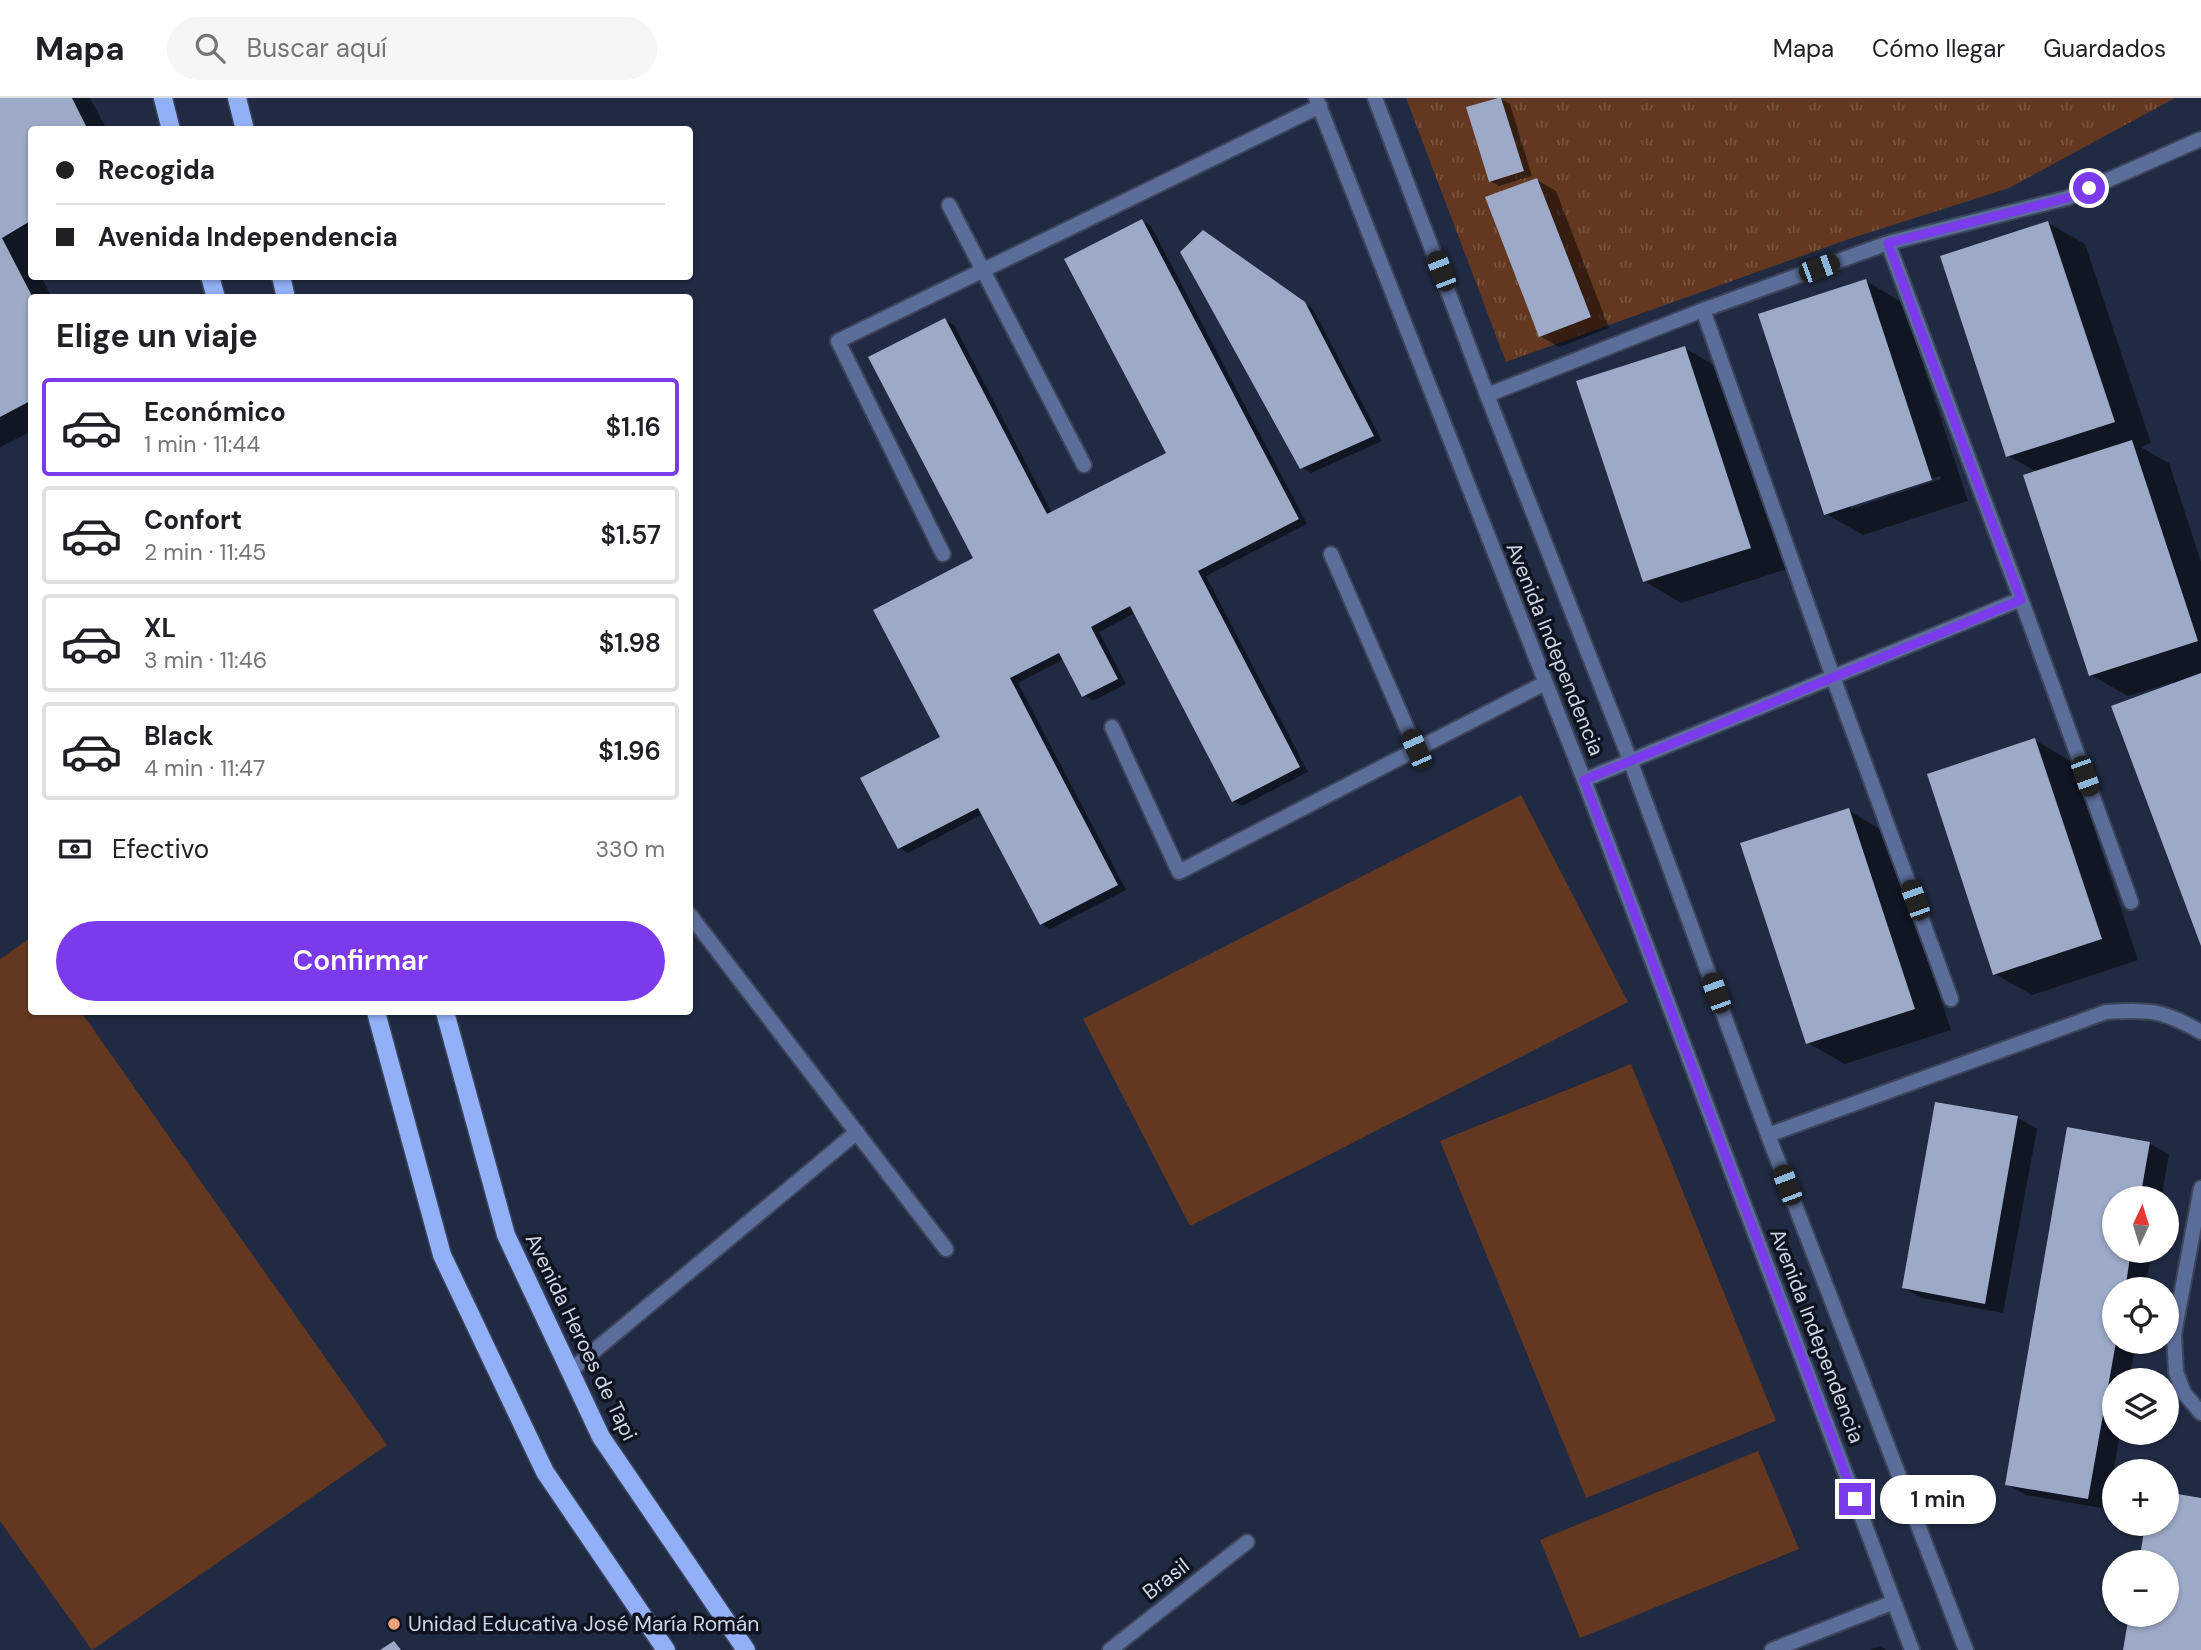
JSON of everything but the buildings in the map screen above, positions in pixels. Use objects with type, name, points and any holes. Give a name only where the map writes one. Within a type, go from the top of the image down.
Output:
[{"type":"main road","points":[[163,98],[170,126]]},
{"type":"main road","points":[[237,98],[244,126]]},
{"type":"main road","points":[[377,1015],[442,1255],[545,1472],[666,1650]]},
{"type":"main road","name":"Avenida Heroes de Tapi","points":[[446,1015],[506,1235],[601,1437],[746,1650]]},
{"type":"street","name":"Avenida Independencia","points":[[1376,98],[1487,395],[1630,760],[1768,1135],[1966,1650]]},
{"type":"street","name":"Avenida Independencia","points":[[1318,102],[1584,780],[1912,1650]]},
{"type":"street","points":[[943,554],[838,341],[984,271],[1318,102]]},
{"type":"street","points":[[1487,395],[1703,310],[1888,243],[2067,198],[2201,139]]},
{"type":"street","points":[[948,205],[1083,465]]},
{"type":"street","points":[[1888,243],[2131,902]]},
{"type":"street","points":[[1703,310],[1951,999]]},
{"type":"street","points":[[1331,554],[1416,749]]},
{"type":"street","points":[[1584,780],[2021,600]]},
{"type":"street","points":[[1112,727],[1179,872],[1545,684]]},
{"type":"street","points":[[693,919],[946,1249]]},
{"type":"street","points":[[1768,1135],[2106,1012],[2143,1009],[2177,1018],[2201,1032]]},
{"type":"street","points":[[570,1371],[857,1132]]},
{"type":"street","points":[[2201,1188],[2174,1334],[2176,1372],[2184,1393],[2201,1413]]},
{"type":"street","name":"Brasil","points":[[1110,1650],[1247,1542]]},
{"type":"street","points":[[1772,1650],[1894,1602]]},
{"type":"green space","points":[[1406,98],[2175,98],[2009,188],[1852,238],[1506,362]]},
{"type":"green space","points":[[1521,795],[1628,1002],[1190,1226],[1083,1019]]},
{"type":"green space","points":[[28,940],[28,1015],[83,1015],[387,1445],[92,1650],[0,1521],[0,959]]},
{"type":"green space","points":[[1631,1064],[1776,1421],[1586,1498],[1440,1141]]},
{"type":"green space","points":[[1758,1451],[1799,1549],[1580,1638],[1540,1540]]},
{"type":"place","name":"Unidad Educativa José María Román","points":[[394,1624]]},
{"type":"route","points":[[1855,1499],[1584,780],[2021,600],[1888,243],[2067,198],[2089,188]]}]
